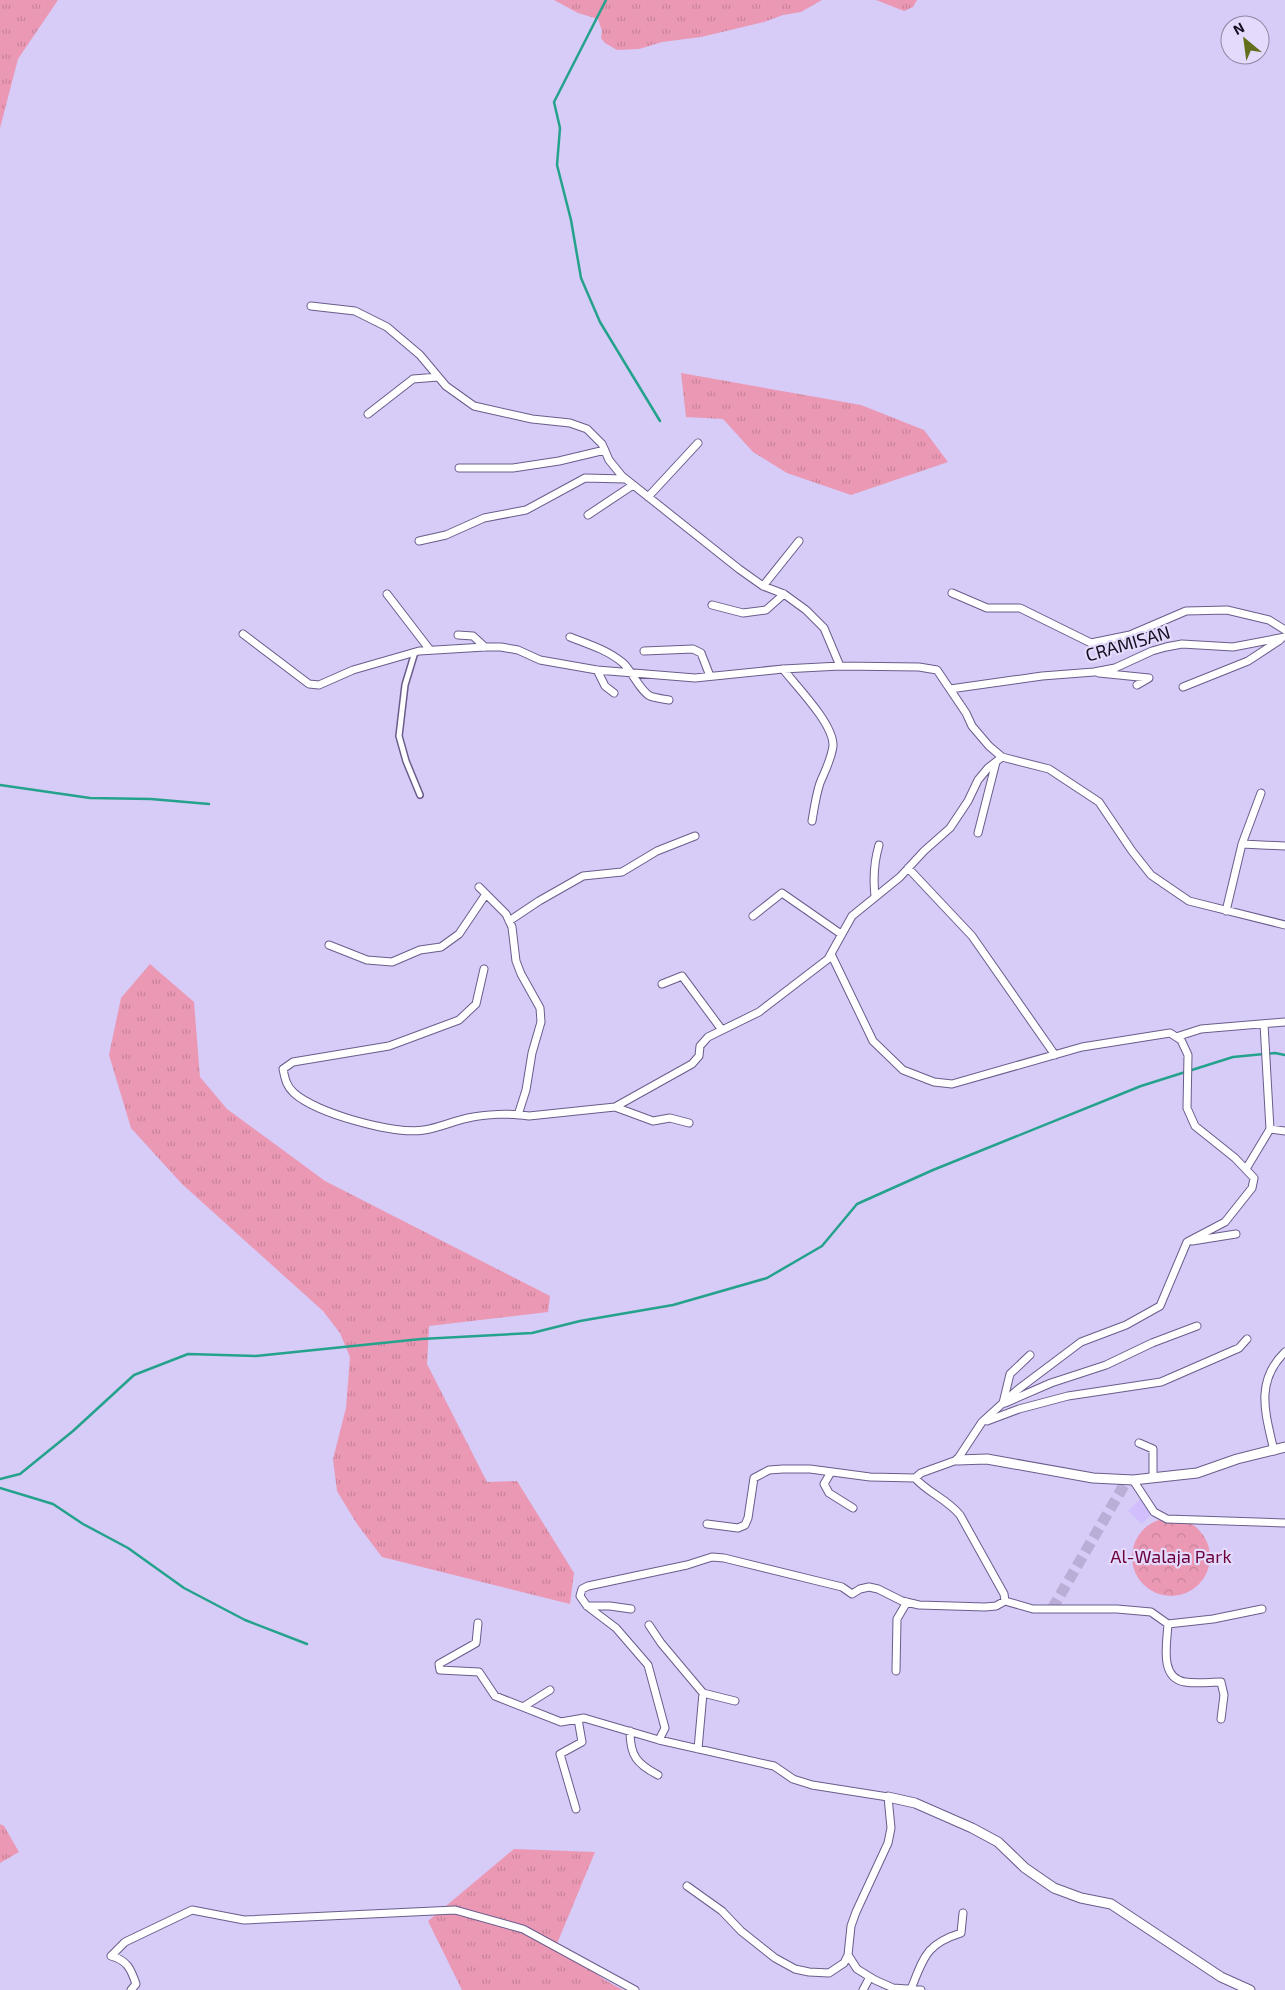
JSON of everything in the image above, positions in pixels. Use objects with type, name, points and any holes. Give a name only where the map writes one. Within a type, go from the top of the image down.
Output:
[{"type":"street","points":[[310,306],[355,311],[387,327],[420,355],[446,386],[474,406],[532,420],[570,423],[587,429],[602,444],[609,460],[633,485],[763,586],[784,594],[806,610],[824,628],[840,666]]},
{"type":"street","points":[[368,414],[413,379],[438,377]]},
{"type":"street","points":[[648,497],[698,443]]},
{"type":"street","points":[[458,468],[513,468],[559,462],[605,450]]},
{"type":"street","points":[[419,541],[446,535],[484,518],[526,510],[585,478],[626,479]]},
{"type":"street","points":[[588,515],[633,485]]},
{"type":"street","points":[[763,586],[799,542]]},
{"type":"street","points":[[952,593],[987,608],[1020,608],[1091,643],[1130,635],[1186,611],[1227,610],[1269,620],[1285,630]]},
{"type":"street","points":[[386,594],[430,650]]},
{"type":"street","points":[[712,605],[743,614],[766,610],[784,594]]},
{"type":"street","points":[[242,634],[309,684],[319,685],[353,670],[415,652],[485,647],[518,650],[540,660],[597,670],[695,678],[782,669],[840,666],[918,667],[937,670],[966,713],[972,726],[999,760],[1049,770],[1099,802],[1132,851],[1152,875],[1189,901],[1285,925]]},
{"type":"street","points":[[458,635],[473,636],[485,647]]},
{"type":"street","points":[[570,637],[607,652],[622,662],[633,673],[644,691],[650,696],[669,700]]},
{"type":"street","points":[[1183,686],[1248,661],[1285,637]]},
{"type":"street","name":"CRAMISAN","points":[[950,689],[1115,668],[1152,651],[1182,644],[1234,648],[1285,637]]},
{"type":"street","points":[[644,651],[693,649],[701,653],[710,676]]},
{"type":"street","points":[[415,652],[405,685],[399,736],[406,761],[420,795]]},
{"type":"street","points":[[782,669],[805,692],[824,723],[833,744],[827,770],[820,784],[812,821]]},
{"type":"street","points":[[597,670],[605,686],[614,693]]},
{"type":"street","points":[[1089,672],[1149,678],[1136,685]]},
{"type":"street","points":[[978,833],[999,760]]},
{"type":"street","points":[[484,970],[476,1004],[460,1020],[389,1046],[294,1062],[284,1069],[287,1085],[294,1094],[330,1112],[380,1128],[422,1131],[470,1118],[518,1114],[529,1116],[570,1113],[615,1107],[692,1064],[700,1056],[700,1046],[708,1037],[759,1012],[814,971],[831,954],[852,916],[908,868],[950,828],[968,801],[978,780],[999,760]]},
{"type":"street","points":[[1226,911],[1242,844],[1261,793]]},
{"type":"street","points":[[510,921],[539,901],[583,876],[622,872],[657,851],[695,836]]},
{"type":"street","points":[[1242,844],[1285,846]]},
{"type":"street","points":[[875,896],[875,860],[879,845]]},
{"type":"street","points":[[908,868],[972,936],[1055,1055]]},
{"type":"street","points":[[479,887],[506,914],[510,921],[516,961],[540,1008],[541,1022],[532,1053],[526,1090],[518,1114]]},
{"type":"street","points":[[754,916],[782,893],[841,934]]},
{"type":"street","points":[[329,945],[367,960],[392,962],[420,950],[441,947],[459,934],[486,894]]},
{"type":"street","points":[[831,954],[873,1041],[902,1070],[934,1082],[952,1084],[1082,1047],[1170,1033],[1176,1036],[1182,1040],[1188,1055],[1187,1108],[1195,1126],[1254,1178],[1252,1188],[1225,1222],[1188,1242],[1160,1306],[1126,1325],[1081,1342],[982,1422],[957,1460]]},
{"type":"street","points":[[662,984],[682,976],[722,1030]]},
{"type":"street","points":[[1176,1036],[1201,1030],[1285,1022]]},
{"type":"street","points":[[1246,1169],[1270,1129],[1264,1024]]},
{"type":"street","points":[[615,1107],[653,1121],[670,1118],[689,1123]]},
{"type":"street","points":[[1270,1129],[1285,1131]]},
{"type":"street","points":[[1188,1242],[1236,1234]]},
{"type":"street","points":[[1002,1404],[1051,1382],[1106,1365],[1152,1343],[1197,1326]]},
{"type":"street","points":[[982,1422],[1019,1409],[1068,1396],[1161,1382],[1239,1348],[1247,1339]]},
{"type":"street","points":[[1274,1451],[1263,1400],[1268,1378],[1279,1358],[1285,1352]]},
{"type":"street","points":[[1002,1404],[1010,1374],[1030,1355]]},
{"type":"street","points":[[1139,1443],[1153,1449],[1153,1478]]},
{"type":"street","points":[[707,1524],[738,1528],[745,1525],[748,1518],[754,1478],[769,1470],[810,1470],[870,1477],[915,1478],[921,1473],[957,1460],[987,1459],[1093,1478],[1132,1480],[1197,1473],[1237,1459],[1285,1447]]},
{"type":"street","points":[[831,1472],[824,1484],[829,1493],[853,1508]]},
{"type":"street","points":[[915,1478],[922,1486],[952,1505],[960,1515],[1004,1594],[1005,1601]]},
{"type":"street","points":[[1132,1480],[1154,1512],[1167,1519],[1285,1523]]},
{"type":"street","points":[[659,1740],[665,1728],[648,1665],[616,1628],[586,1606],[580,1596],[582,1589],[588,1586],[687,1565],[712,1557],[724,1558],[842,1587],[852,1594],[860,1589],[869,1587],[919,1605],[986,1607],[996,1606],[1005,1601],[1034,1609],[1117,1609],[1151,1612],[1168,1624],[1213,1619],[1262,1608]]},
{"type":"street","points":[[896,1671],[897,1620],[907,1602]]},
{"type":"street","points":[[586,1606],[610,1606],[631,1610]]},
{"type":"street","points":[[478,1622],[476,1643],[439,1664],[440,1670],[479,1672],[495,1696],[561,1722],[584,1718],[659,1740],[774,1766],[793,1779],[812,1785],[915,1803],[972,1828],[998,1842],[1025,1868],[1054,1888],[1081,1898],[1110,1904],[1221,1977],[1250,1990]]},
{"type":"street","points":[[1168,1624],[1166,1660],[1172,1676],[1184,1682],[1221,1682],[1224,1695],[1221,1719]]},
{"type":"street","points":[[649,1625],[661,1643],[703,1693],[735,1701]]},
{"type":"street","points":[[523,1707],[550,1690]]},
{"type":"street","points":[[698,1749],[703,1693]]},
{"type":"street","points":[[576,1809],[560,1754],[582,1742],[578,1719]]},
{"type":"street","points":[[630,1731],[630,1744],[634,1757],[643,1767],[658,1775]]},
{"type":"street","points":[[687,1886],[722,1911],[741,1931],[775,1958],[795,1969],[829,1973],[844,1963],[848,1955],[851,1926],[856,1912],[888,1843],[891,1828],[888,1797]]},
{"type":"street","points":[[132,1990],[136,1984],[131,1969],[122,1959],[111,1956],[125,1942],[192,1910],[244,1920],[455,1910],[523,1929],[635,1990]]},
{"type":"street","points":[[911,1988],[922,1962],[932,1946],[961,1933],[963,1913]]},
{"type":"street","points":[[848,1955],[857,1969],[870,1977],[893,1988],[921,1990]]},
{"type":"street","points":[[863,1990],[870,1977]]},
{"type":"shaded area","points":[[1140,1499],[1154,1512],[1142,1524],[1128,1511]]},
{"type":"green space","points":[[0,0],[58,0],[18,59],[0,128]]},
{"type":"green space","points":[[554,0],[822,0],[801,12],[783,15],[764,22],[701,37],[662,42],[639,49],[617,50],[605,43],[601,38],[602,31],[598,19],[578,13]]},
{"type":"green space","points":[[876,0],[917,0],[913,7],[904,11]]},
{"type":"green space","points":[[681,373],[861,405],[924,430],[948,462],[851,495],[787,473],[753,452],[723,419],[686,417]]},
{"type":"green space","points":[[150,964],[194,1002],[200,1077],[227,1109],[325,1181],[550,1296],[548,1312],[429,1326],[427,1364],[487,1482],[517,1481],[574,1573],[570,1604],[382,1557],[357,1524],[337,1491],[333,1459],[346,1408],[350,1357],[340,1333],[323,1311],[182,1184],[131,1128],[109,1055],[121,998]]},
{"type":"green space","name":"Al-Walaja Park","points":[[1163,1518],[1179,1518],[1193,1524],[1204,1535],[1210,1549],[1210,1565],[1204,1579],[1193,1590],[1179,1596],[1163,1596],[1149,1590],[1138,1579],[1132,1565],[1132,1549],[1138,1535],[1149,1524]]},
{"type":"green space","points":[[0,1824],[4,1826],[19,1852],[0,1863]]},
{"type":"green space","points":[[514,1849],[595,1852],[556,1946],[605,1980],[623,1990],[462,1990],[428,1921]]},
{"type":"waterway","points":[[606,0],[554,102],[560,128],[557,165],[571,220],[581,278],[600,322],[660,421]]},
{"type":"waterway","points":[[0,785],[90,798],[151,799],[209,804]]},
{"type":"waterway","points":[[0,1479],[20,1474],[73,1431],[134,1375],[188,1354],[256,1356],[421,1339],[532,1333],[580,1321],[673,1305],[767,1278],[822,1246],[857,1204],[933,1170],[1141,1086],[1233,1057],[1275,1053],[1285,1055]]},
{"type":"waterway","points":[[0,1488],[53,1504],[83,1524],[128,1548],[184,1588],[245,1620],[307,1644]]},
{"type":"tunnel","points":[[1052,1609],[1127,1480]]}]
